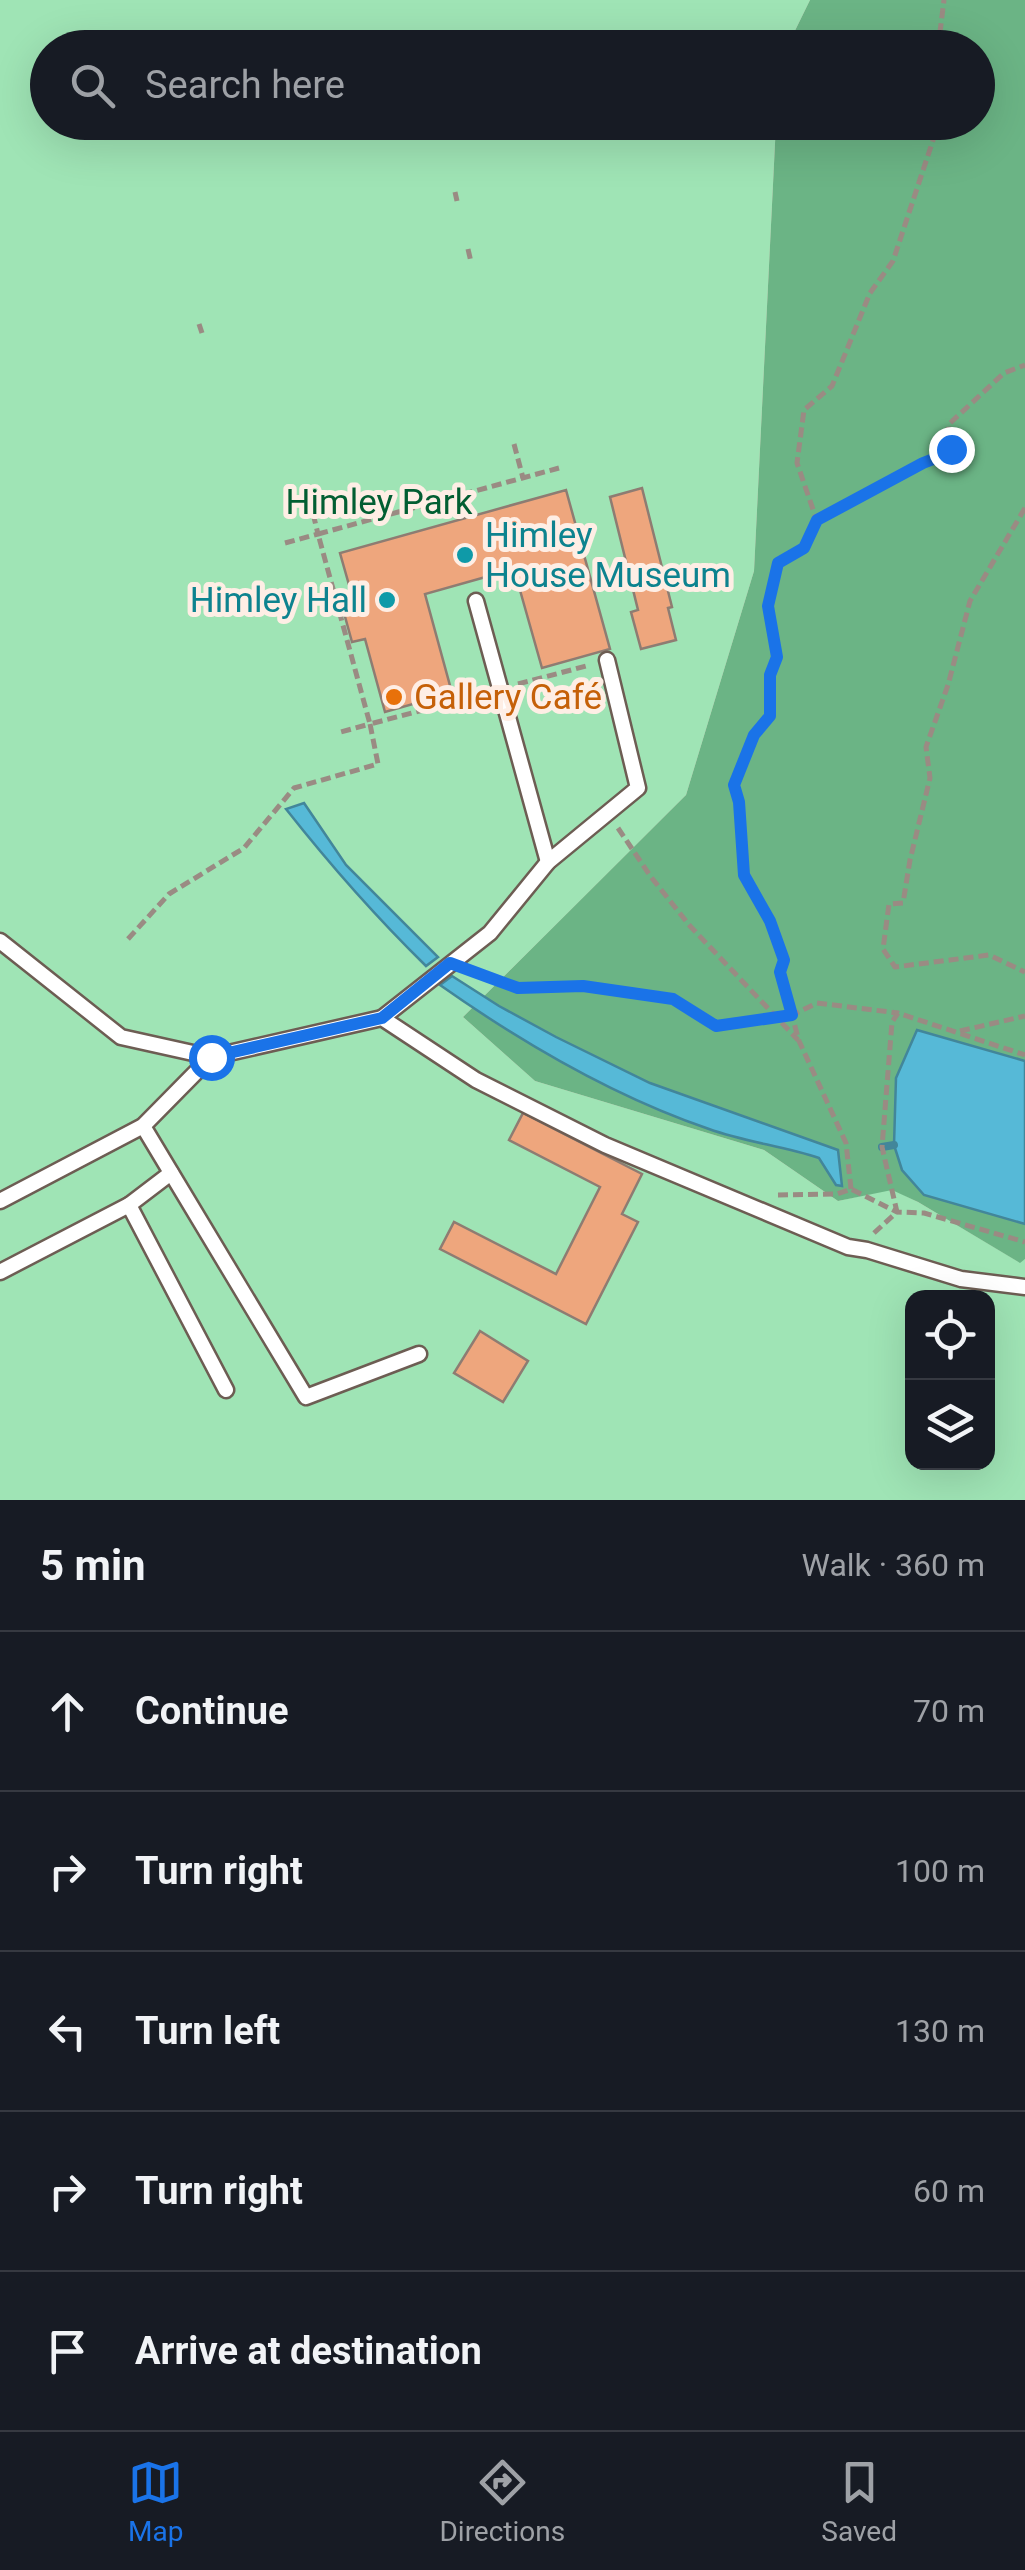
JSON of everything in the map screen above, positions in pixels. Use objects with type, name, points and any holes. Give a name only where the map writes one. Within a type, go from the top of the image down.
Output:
[{"type":"lane","points":[[476,600],[548,862]]},
{"type":"lane","points":[[0,941],[121,1037],[211,1057],[382,1018],[490,933],[548,862],[638,788],[607,660]]},
{"type":"lane","points":[[382,1018],[476,1080],[605,1145],[848,1247],[961,1279],[1025,1287]]},
{"type":"lane","points":[[0,1200],[143,1126],[211,1057]]},
{"type":"lane","points":[[143,1126],[306,1397],[420,1354]]},
{"type":"lane","points":[[0,1272],[129,1204],[172,1172]]},
{"type":"lane","points":[[129,1204],[226,1390]]},
{"type":"path","points":[[940,30],[944,0]]},
{"type":"path","points":[[817,520],[796,463],[804,410],[832,386],[870,293],[893,261],[933,140]]},
{"type":"path","points":[[455,192],[457,201]]},
{"type":"path","points":[[468,249],[472,262]]},
{"type":"path","points":[[199,324],[202,333]]},
{"type":"path","points":[[850,1190],[846,1144],[800,1042],[780,972],[784,960],[770,921],[744,875],[739,802],[734,785],[754,735],[770,716],[770,675],[777,657],[768,606],[778,563],[804,548],[817,520],[944,455],[951,449],[948,425],[1004,373],[1025,365]]},
{"type":"path","points":[[514,444],[524,478]]},
{"type":"path","points":[[285,543],[559,468]]},
{"type":"path","points":[[128,938],[170,894],[244,848],[294,788],[378,764],[310,501]]},
{"type":"path","points":[[1025,508],[970,601],[948,685],[926,747],[930,778],[903,903],[889,904],[883,949],[895,967],[989,955],[1025,972]]},
{"type":"path","points":[[337,734],[607,660]]},
{"type":"path","points":[[608,813],[651,878],[690,926],[800,1042]]},
{"type":"path","points":[[450,963],[518,988],[583,986],[673,999],[716,1026],[792,1015],[817,1003],[898,1013],[1025,1055]]},
{"type":"path","points":[[897,1212],[882,1148],[892,1022],[898,1013]]},
{"type":"path","points":[[956,1032],[1025,1016]]},
{"type":"path","points":[[764,1196],[837,1194],[850,1190],[897,1212],[924,1213],[1025,1242]]},
{"type":"path","points":[[868,1250],[874,1232],[897,1212]]},
{"type":"green space","name":"Himley Park","points":[[0,0],[810,0],[795,30],[30,30],[30,140],[775,140],[754,571],[686,795],[463,1017],[535,1081],[764,1150],[838,1201],[892,1189],[1019,1262],[1025,1259],[1025,1500],[0,1500]]},
{"type":"green space","points":[[810,0],[1025,0],[1025,1259],[1020,1263],[892,1190],[838,1201],[764,1150],[535,1081],[463,1017],[686,795],[754,571],[775,140],[995,140],[995,30],[795,30]]},
{"type":"water","points":[[304,803],[346,865],[438,957],[426,966],[336,870],[286,809]]},
{"type":"water","points":[[452,976],[556,1037],[650,1083],[838,1150],[842,1186],[836,1185],[819,1158],[709,1129],[639,1101],[570,1066],[440,985]]},
{"type":"water","points":[[917,1030],[1025,1061],[1025,1224],[924,1195],[902,1170],[894,1145],[896,1078]]},
{"type":"building","points":[[642,488],[672,607],[668,608],[676,640],[641,649],[631,612],[638,610],[610,497]]},
{"type":"building","name":"Himley Hall","points":[[566,490],[610,649],[542,668],[514,569],[425,594],[452,693],[385,712],[365,639],[352,642],[341,602],[353,599],[340,553]]},
{"type":"building","points":[[523,1113],[642,1174],[622,1214],[638,1222],[586,1324],[440,1249],[454,1222],[556,1274],[600,1187],[509,1140]]},
{"type":"building","points":[[480,1331],[528,1361],[503,1402],[454,1373]]},
{"type":"waterway","points":[[882,1147],[894,1145]]},
{"type":"place","name":"Himley House Museum","points":[[465,555]]},
{"type":"place","name":"Himley Hall","points":[[387,600]]},
{"type":"place","name":"Gallery Café","points":[[394,697]]},
{"type":"route","points":[[211,1057],[382,1018],[450,963],[518,988],[583,986],[673,999],[716,1026],[792,1015],[780,972],[784,960],[770,921],[744,875],[739,802],[734,785],[754,735],[770,716],[770,675],[777,657],[768,606],[778,563],[804,548],[817,520],[951,449]]}]
